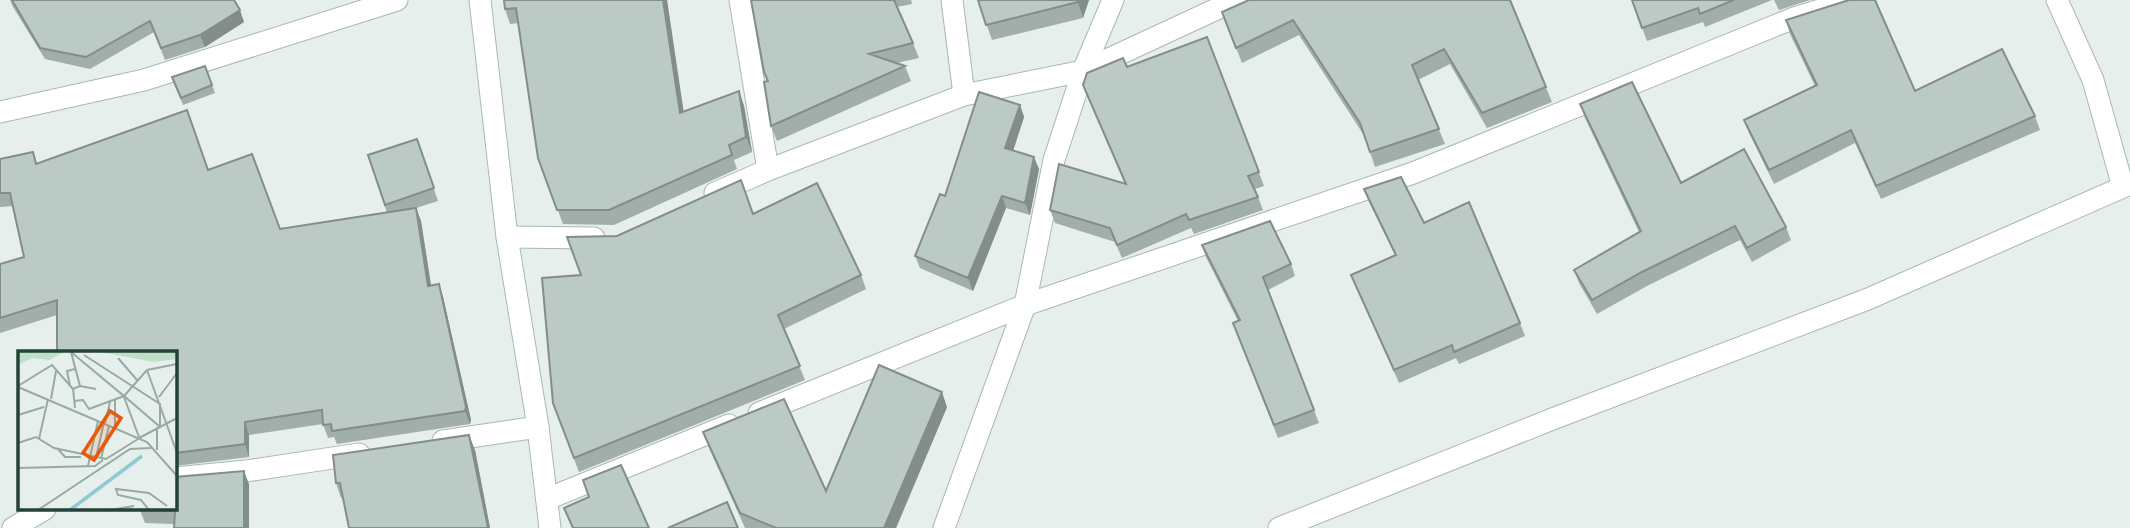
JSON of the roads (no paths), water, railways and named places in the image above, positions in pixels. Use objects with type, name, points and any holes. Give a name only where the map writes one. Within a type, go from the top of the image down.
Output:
[{"type":"street","points":[[0,112],[144,80],[397,0]]},
{"type":"street","points":[[480,0],[507,237],[538,427],[550,528]]},
{"type":"street","points":[[740,0],[768,170]]},
{"type":"street","points":[[952,0],[964,95]]},
{"type":"street","points":[[944,528],[1025,305],[1054,160],[1083,71],[1113,0]]},
{"type":"street","points":[[692,204],[768,170],[964,95],[1083,71],[1236,0]]},
{"type":"street","points":[[547,499],[1025,305],[1413,173],[1790,9],[1853,0]]},
{"type":"street","points":[[1279,528],[1555,418],[1868,299],[2127,186],[2093,80],[2057,0]]},
{"type":"street","points":[[507,237],[617,238]]},
{"type":"street","points":[[420,445],[538,427]]},
{"type":"street","points":[[177,478],[246,471],[381,451]]},
{"type":"street","points":[[13,528],[44,510]]}]
